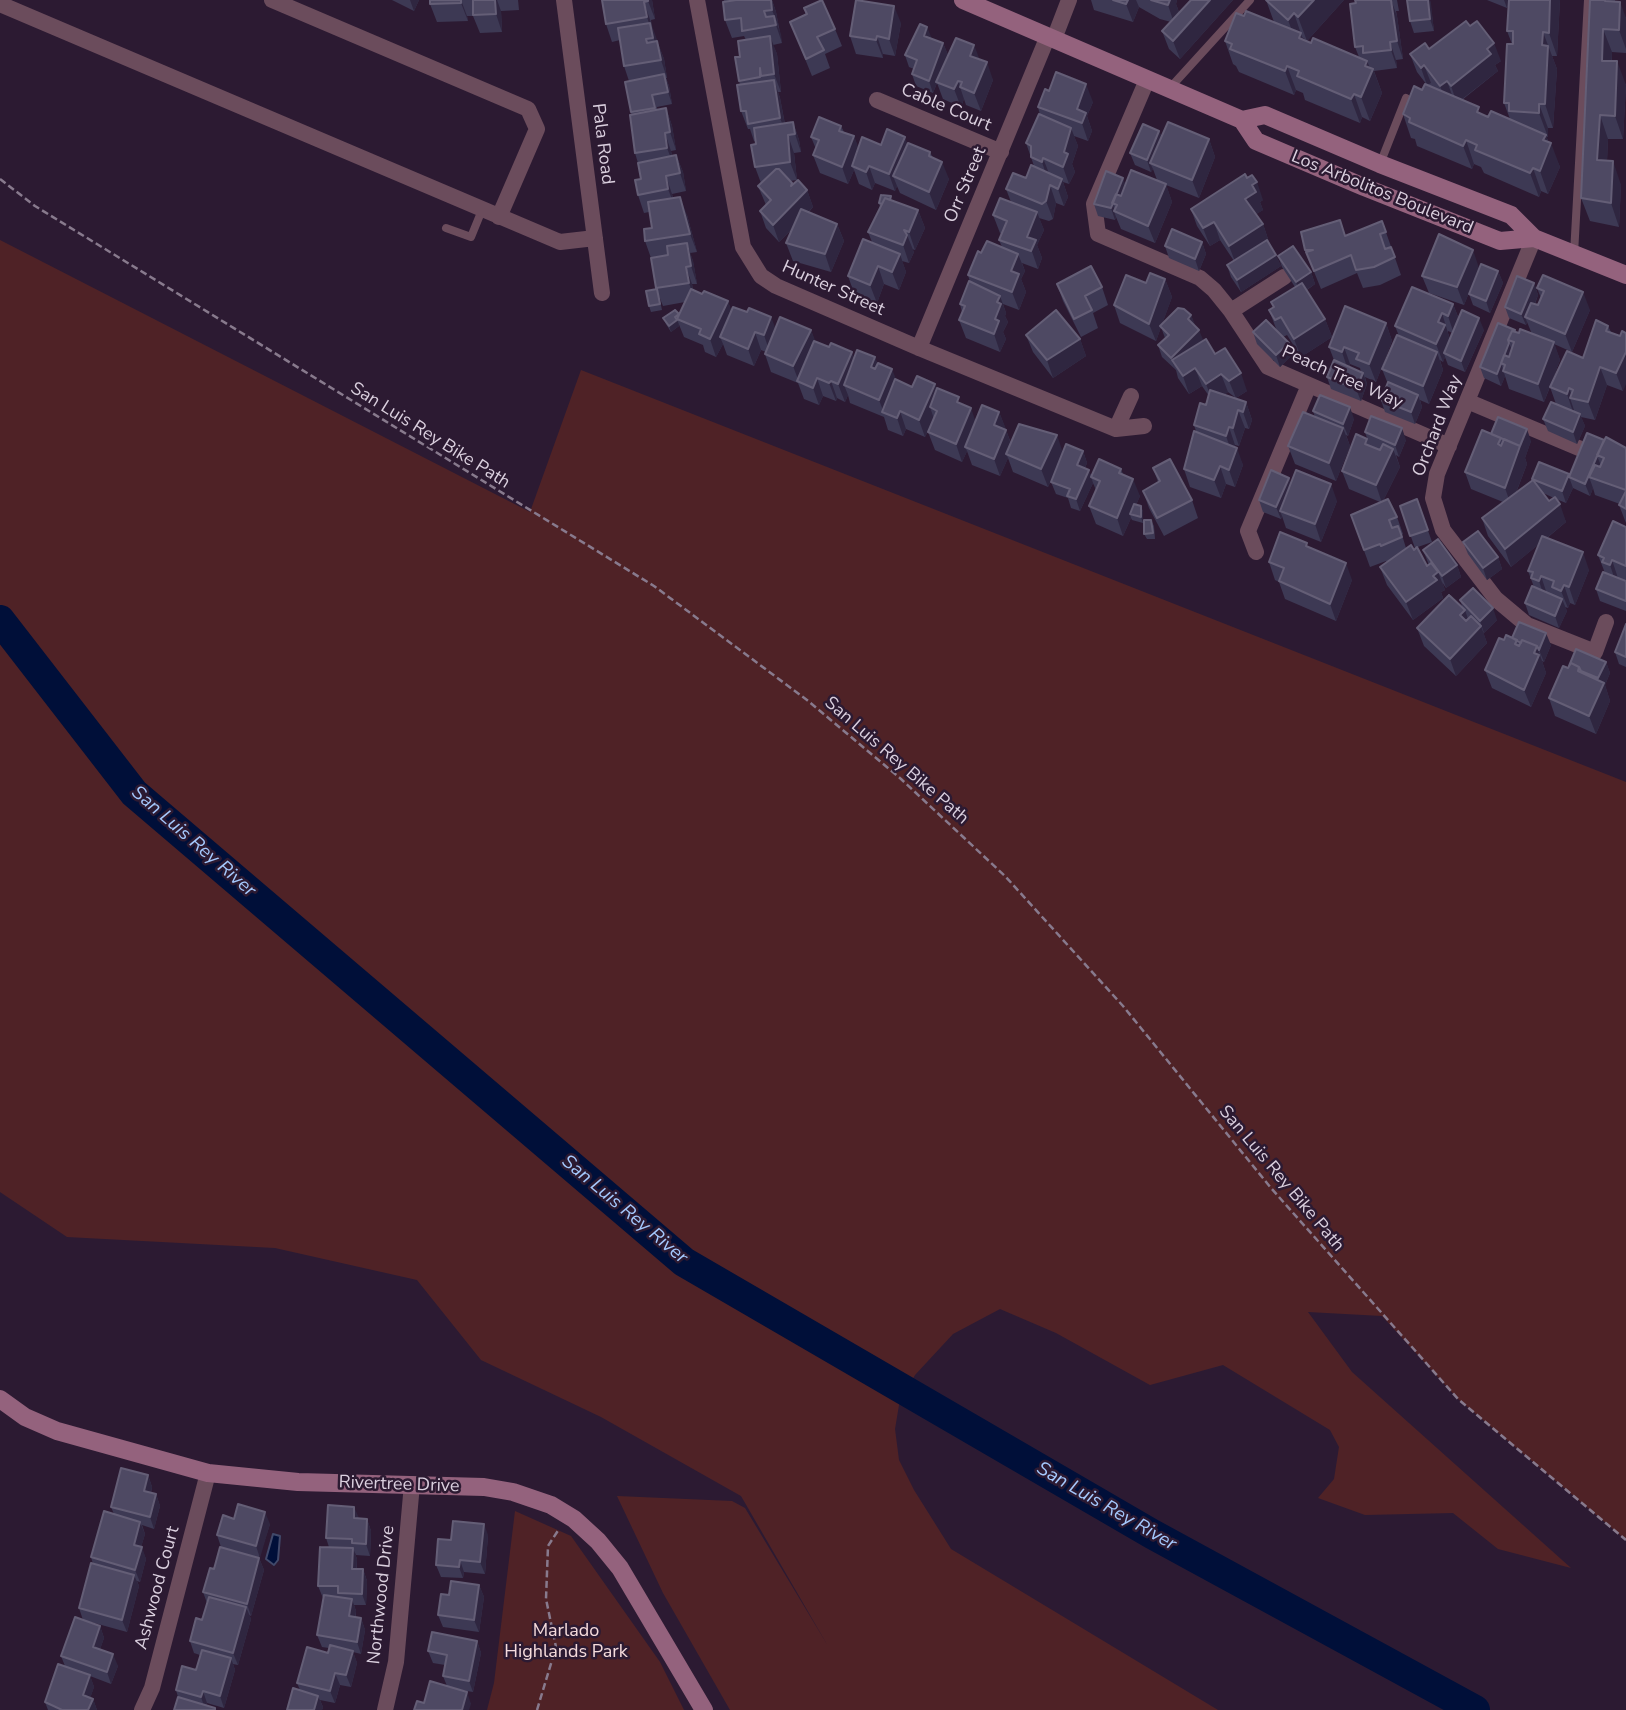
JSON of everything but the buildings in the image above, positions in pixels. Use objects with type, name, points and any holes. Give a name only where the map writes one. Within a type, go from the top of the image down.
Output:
[{"type":"street","points":[[272,0],[528,109],[537,129],[499,217]]},
{"type":"street","name":"Pala Road","points":[[564,0],[602,293]]},
{"type":"street","name":"Hunter Street","points":[[697,0],[743,247],[761,276],[776,286],[919,348],[1116,429],[1144,426]]},
{"type":"street","name":"Los Arbolitos Boulevard","points":[[963,0],[1242,120],[1256,141],[1364,187],[1500,241],[1534,238]]},
{"type":"street","name":"Orr Street","points":[[919,348],[1001,152],[1069,0]]},
{"type":"street","points":[[0,4],[560,242],[595,238]]},
{"type":"street","name":"Peach Tree Way","points":[[1147,80],[1094,204],[1098,234],[1200,278],[1231,311],[1268,367],[1449,446]]},
{"type":"street","name":"Cable Court","points":[[877,100],[1001,152]]},
{"type":"street","name":"Los Arbolitos Boulevard","points":[[1242,120],[1265,115],[1511,215],[1534,238],[1626,275]]},
{"type":"street","name":"Orchard Way","points":[[1534,238],[1437,474],[1433,498],[1443,530],[1496,599],[1527,625],[1595,652],[1606,622]]},
{"type":"street","points":[[1231,311],[1284,277]]},
{"type":"street","points":[[1256,552],[1248,531],[1309,385]]},
{"type":"street","points":[[1116,429],[1130,396]]},
{"type":"street","points":[[1467,401],[1580,449]]},
{"type":"street","name":"Rivertree Drive","points":[[0,1399],[25,1416],[57,1431],[208,1473],[298,1482],[412,1484],[513,1492],[551,1505],[574,1519],[598,1541],[620,1568],[704,1710]]},
{"type":"street","name":"Ashwood Court","points":[[142,1710],[152,1688],[208,1473]]},
{"type":"street","name":"Northwood Drive","points":[[385,1710],[396,1662],[402,1612],[412,1484]]},
{"type":"lane","points":[[1169,89],[1250,0]]},
{"type":"lane","points":[[1574,254],[1588,0]]},
{"type":"lane","points":[[1380,164],[1406,98]]},
{"type":"lane","points":[[446,228],[471,237],[482,210]]},
{"type":"path","name":"San Luis Rey Bike Path","points":[[0,179],[35,206],[654,586],[807,700],[901,779],[1004,876],[1122,1006],[1271,1188],[1458,1399],[1626,1539]]},
{"type":"path","points":[[537,1710],[555,1647],[546,1599],[548,1546],[555,1531],[574,1519]]},
{"type":"green space","points":[[0,240],[530,512],[581,370],[1626,782],[1626,1540],[1458,1399],[1382,1316],[1308,1312],[1352,1372],[1571,1568],[1498,1549],[1453,1513],[1365,1515],[1318,1498],[1334,1479],[1339,1447],[1330,1430],[1223,1365],[1150,1385],[1056,1333],[1000,1309],[953,1334],[915,1375],[899,1405],[895,1429],[899,1460],[914,1490],[951,1549],[1218,1710],[730,1710],[663,1593],[617,1496],[732,1501],[745,1508],[828,1646],[741,1496],[601,1417],[481,1360],[417,1280],[275,1248],[67,1237],[0,1192]]},
{"type":"green space","name":"Marlado Highlands Park","points":[[515,1511],[571,1536],[660,1662],[684,1710],[487,1710],[494,1683]]},
{"type":"water","points":[[273,1534],[280,1536],[278,1560],[274,1565],[266,1559]]},
{"type":"waterway","name":"San Luis Rey River","points":[[0,620],[134,793],[684,1262],[1152,1534],[1475,1710]]}]
